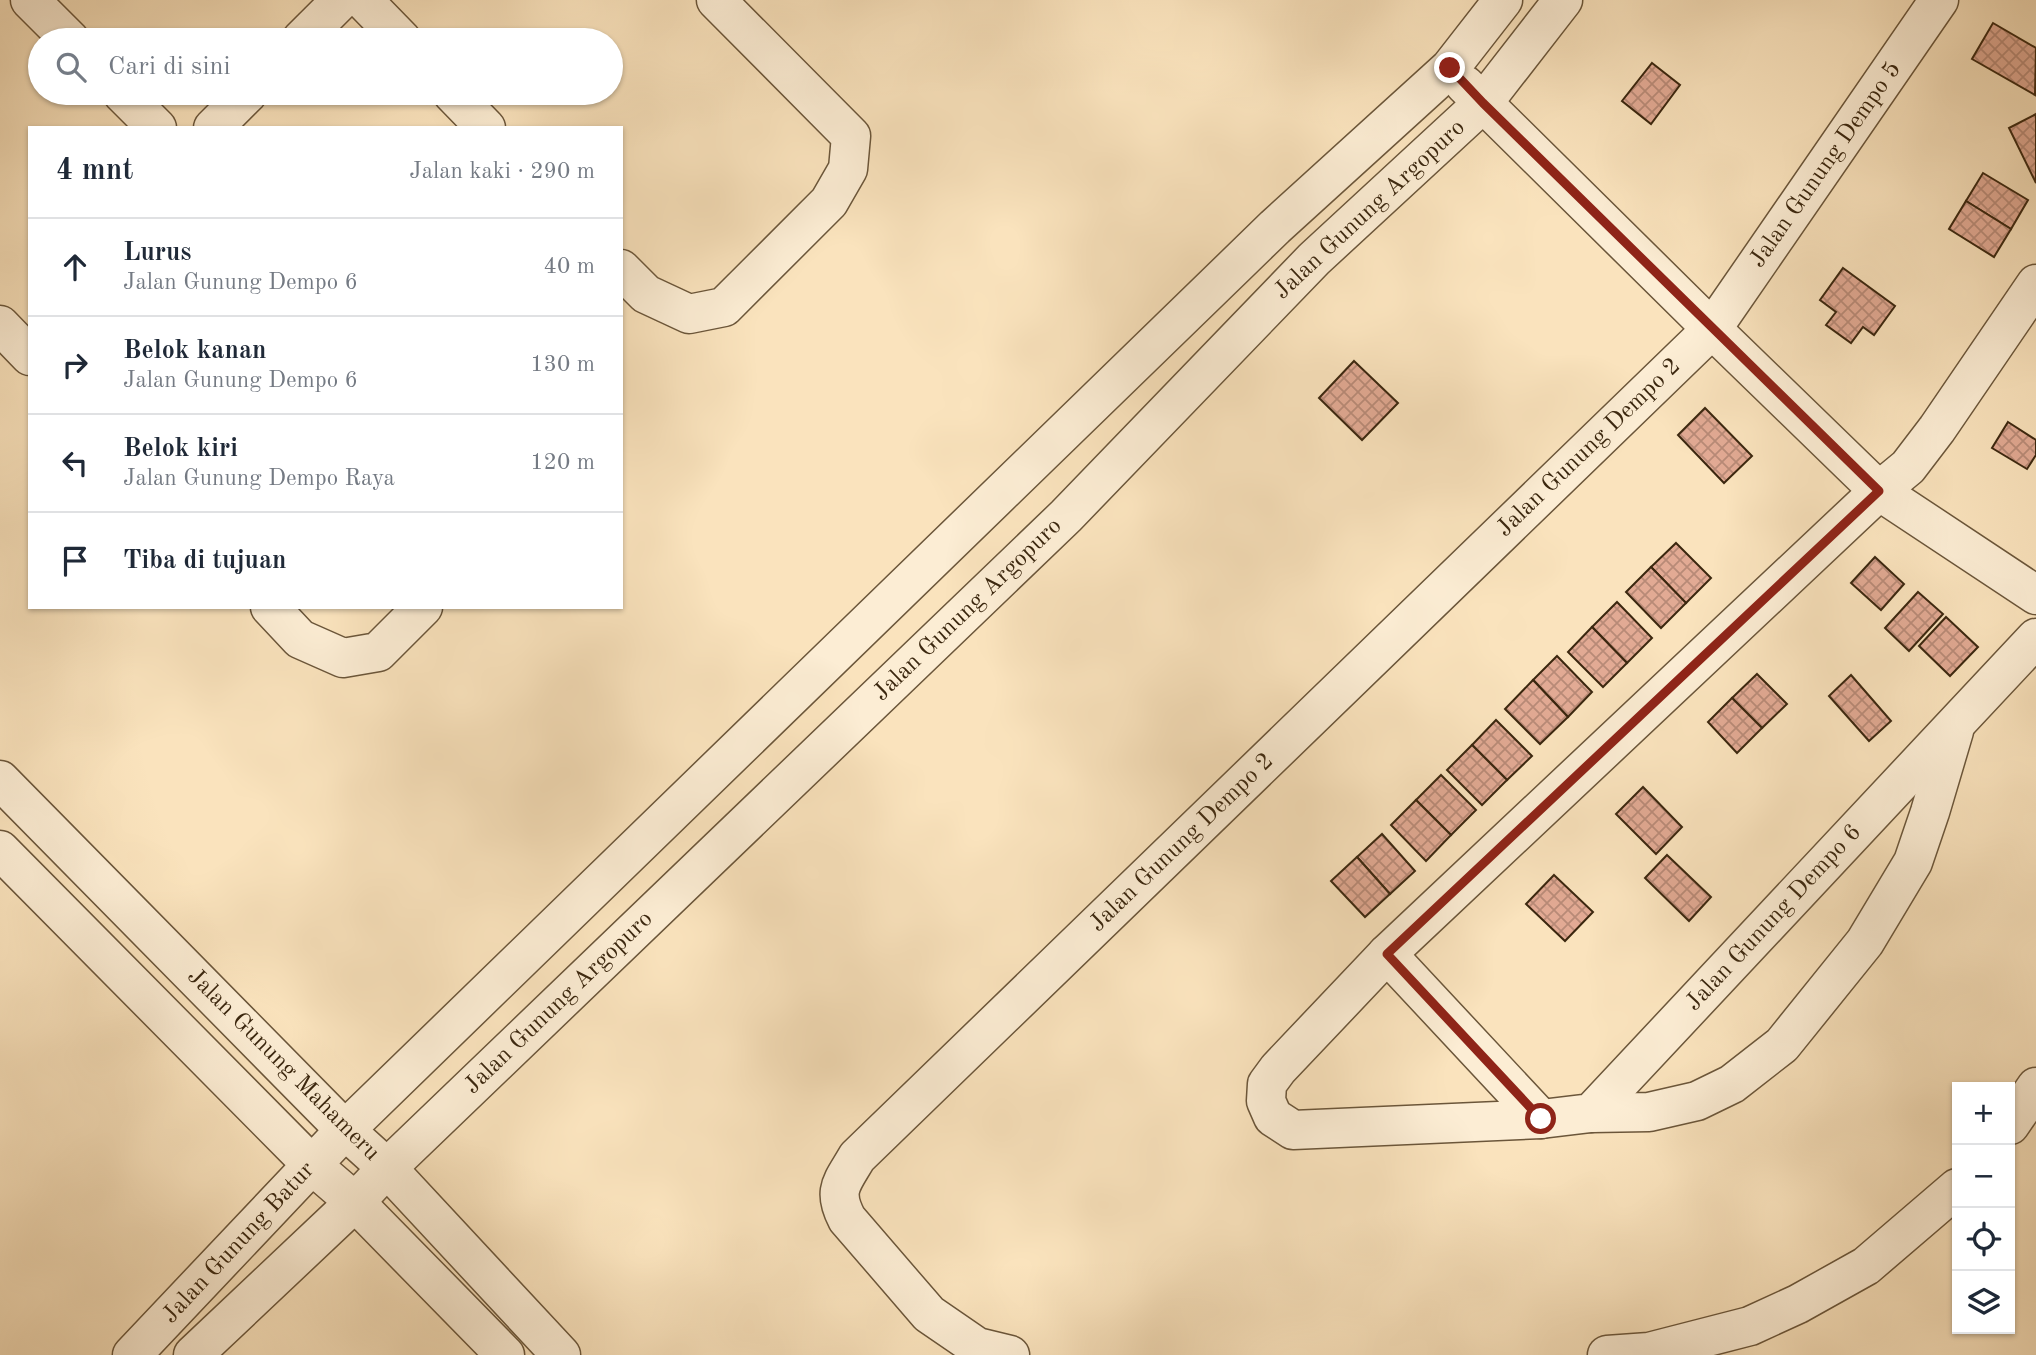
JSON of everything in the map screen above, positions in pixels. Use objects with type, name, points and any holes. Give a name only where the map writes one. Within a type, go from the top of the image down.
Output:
[{"type":"street","points":[[30,0],[58,28]]},
{"type":"street","points":[[313,28],[341,0]]},
{"type":"street","points":[[363,0],[390,28]]},
{"type":"street","points":[[623,271],[646,295],[689,314],[724,307],[829,202],[848,169],[851,136],[716,0]]},
{"type":"street","name":"Jalan Gunung Argopuro","points":[[345,1130],[1275,227],[1450,68],[1503,0]]},
{"type":"street","name":"Jalan Gunung Argopuro","points":[[355,1202],[387,1168],[1066,516],[1314,259],[1483,103],[1563,0]]},
{"type":"street","name":"Jalan Gunung Dempo 5","points":[[1712,329],[1939,0]]},
{"type":"street","points":[[1450,68],[1879,491],[2036,595]]},
{"type":"street","points":[[134,105],[155,126]]},
{"type":"street","points":[[215,126],[236,105]]},
{"type":"street","points":[[464,105],[484,126]]},
{"type":"street","name":"Jalan Gunung Dempo 6","points":[[1957,722],[1913,862],[1866,942],[1782,1045],[1731,1084],[1698,1101],[1650,1112],[1293,1130],[1273,1117],[1266,1101],[1267,1084],[1387,954],[1879,491],[1908,467],[2036,284]]},
{"type":"street","name":"Jalan Gunung Dempo 2","points":[[1010,1355],[977,1347],[929,1314],[847,1219],[840,1205],[839,1187],[857,1157],[1712,329]]},
{"type":"street","points":[[272,609],[300,639],[343,658],[378,652],[421,609]]},
{"type":"street","name":"Jalan Gunung Dempo 6","points":[[1591,1114],[2036,638]]},
{"type":"street","name":"Jalan Gunung Mahameru","points":[[0,780],[345,1130],[387,1168],[561,1355]]},
{"type":"street","name":"Jalan Gunung Mahameru","points":[[0,850],[312,1165],[355,1202],[505,1355]]},
{"type":"street","points":[[1387,954],[1541,1119]]},
{"type":"street","points":[[2015,1118],[2036,1087]]},
{"type":"street","name":"Jalan Gunung Batur","points":[[132,1355],[345,1130]]},
{"type":"street","points":[[1607,1355],[1649,1352],[1749,1326],[1798,1304],[1866,1266],[1952,1192]]},
{"type":"street","name":"Jalan Gunung Batur","points":[[193,1355],[355,1202]]},
{"type":"building","points":[[1993,23],[2036,48],[2035,95],[1972,59]]},
{"type":"building","points":[[1652,63],[1680,85],[1651,124],[1622,101]]},
{"type":"building","points":[[2036,114],[2036,183],[2009,128]]},
{"type":"building","points":[[1983,173],[2028,200],[2011,229],[1966,201]]},
{"type":"building","points":[[1966,201],[2011,229],[1994,257],[1949,229]]},
{"type":"building","points":[[1843,268],[1895,306],[1874,335],[1863,327],[1851,343],[1826,325],[1836,312],[1820,300]]},
{"type":"building","points":[[1354,361],[1398,403],[1362,440],[1319,398]]},
{"type":"building","points":[[1705,408],[1752,456],[1724,483],[1678,435]]},
{"type":"building","points":[[2008,422],[2036,440],[2036,455],[2027,469],[1992,448]]},
{"type":"building","points":[[1676,543],[1711,578],[1686,603],[1651,567]]},
{"type":"building","points":[[1875,557],[1904,584],[1881,610],[1851,583]]},
{"type":"building","points":[[1651,567],[1686,603],[1661,628],[1626,592]]},
{"type":"building","points":[[1918,592],[1943,614],[1909,651],[1885,628]]},
{"type":"building","points":[[1617,602],[1652,638],[1627,663],[1592,627]]},
{"type":"building","points":[[1946,617],[1978,647],[1950,676],[1919,646]]},
{"type":"building","points":[[1592,627],[1627,663],[1603,687],[1568,652]]},
{"type":"building","points":[[1557,656],[1592,692],[1568,717],[1533,680]]},
{"type":"building","points":[[1757,674],[1787,704],[1762,728],[1732,698]]},
{"type":"building","points":[[1851,675],[1891,721],[1869,741],[1829,696]]},
{"type":"building","points":[[1533,680],[1568,717],[1540,744],[1505,709]]},
{"type":"building","points":[[1732,698],[1762,728],[1737,753],[1708,722]]},
{"type":"building","points":[[1496,720],[1532,756],[1507,780],[1472,745]]},
{"type":"building","points":[[1472,745],[1507,780],[1482,805],[1447,770]]},
{"type":"building","points":[[1441,775],[1476,810],[1451,835],[1416,800]]},
{"type":"building","points":[[1643,787],[1682,827],[1656,854],[1616,814]]},
{"type":"building","points":[[1416,800],[1451,835],[1426,861],[1391,825]]},
{"type":"building","points":[[1382,834],[1415,871],[1390,894],[1357,857]]},
{"type":"building","points":[[1667,855],[1711,897],[1689,921],[1645,878]]},
{"type":"building","points":[[1357,857],[1390,894],[1365,917],[1331,881]]},
{"type":"building","points":[[1554,875],[1593,912],[1565,941],[1526,904]]},
{"type":"route","points":[[1450,68],[1879,491],[1387,954],[1541,1119]]}]
